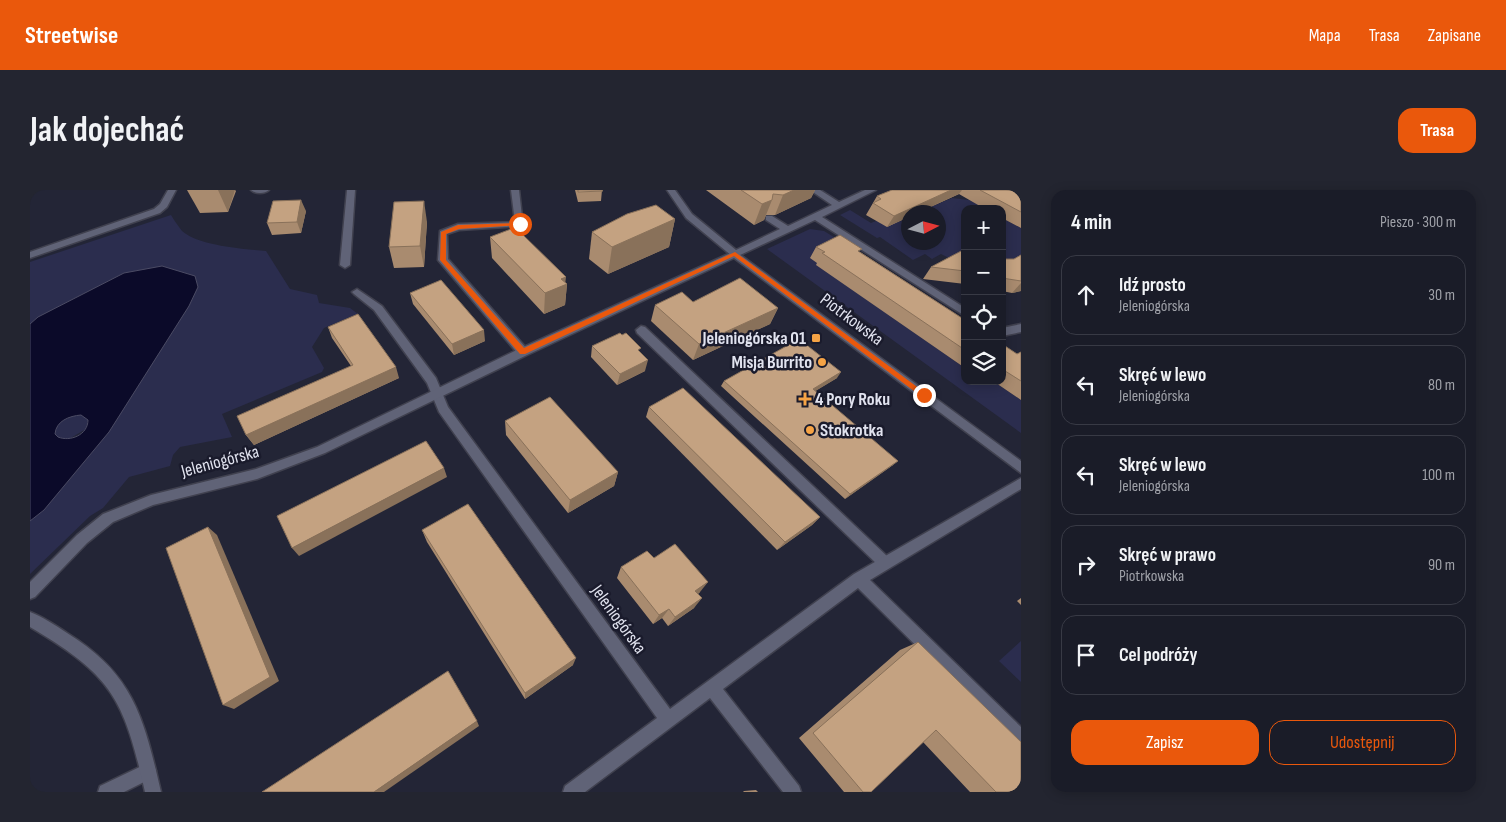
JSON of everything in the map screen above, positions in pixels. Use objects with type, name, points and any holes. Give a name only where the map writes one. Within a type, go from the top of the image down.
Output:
[{"type":"street","points":[[30,255],[157,211],[164,205],[172,190]]},
{"type":"street","points":[[255,190],[265,190]]},
{"type":"street","points":[[345,265],[351,190]]},
{"type":"street","points":[[515,190],[520,224],[458,227],[443,233],[443,260],[523,352]]},
{"type":"street","name":"Piotrkowska","points":[[671,190],[689,216],[735,254],[1021,468]]},
{"type":"street","points":[[814,190],[838,205]]},
{"type":"street","name":"Jeleniogórska","points":[[30,592],[82,539],[108,518],[151,500],[257,474],[295,460],[872,190]]},
{"type":"street","points":[[815,216],[961,310]]},
{"type":"street","points":[[769,218],[786,229]]},
{"type":"street","name":"Jeleniogórska","points":[[357,292],[378,308],[435,385],[443,409],[668,720]]},
{"type":"street","points":[[1006,332],[1021,328]]},
{"type":"street","points":[[641,330],[884,562]]},
{"type":"street","points":[[571,792],[859,579],[884,562],[1021,483]]},
{"type":"street","points":[[859,579],[1021,738]]},
{"type":"street","points":[[30,619],[77,647],[101,667],[116,686],[134,720],[153,792]]},
{"type":"street","points":[[712,688],[793,792]]},
{"type":"street","points":[[106,792],[148,771]]},
{"type":"shaded area","points":[[952,198],[969,200],[980,205],[961,205],[961,264],[941,254],[932,259],[925,254],[913,260],[880,237],[877,238],[840,215],[850,210],[871,223],[876,221],[901,221],[901,250],[946,250],[946,205],[935,205]]},
{"type":"shaded area","points":[[171,215],[182,231],[199,240],[222,246],[266,251],[290,289],[317,295],[319,303],[350,308],[358,314],[324,328],[312,347],[324,368],[322,372],[222,414],[232,437],[180,447],[173,455],[170,466],[129,477],[103,508],[90,516],[30,574],[30,521],[44,510],[109,432],[124,273],[38,317],[30,324],[30,262]]},
{"type":"shaded area","points":[[1006,220],[1021,228],[1021,266],[1006,268]]},
{"type":"shaded area","points":[[810,229],[824,231],[858,252],[817,265],[961,365],[961,385],[999,385],[1021,400],[1021,433],[767,249]]},
{"type":"shaded area","points":[[162,266],[195,276],[198,287],[189,306],[109,432],[44,510],[30,521],[30,324],[38,317],[124,273]],"holes":[[[81,415],[88,420],[85,430],[78,436],[68,439],[58,437],[55,434],[58,426],[68,418]]]},
{"type":"shaded area","points":[[81,415],[88,420],[86,429],[69,439],[58,438],[55,434],[56,429],[61,423],[68,418]]},
{"type":"shaded area","points":[[1021,641],[1021,682],[999,661]]},
{"type":"building","points":[[578,190],[602,190],[603,191],[578,192]]},
{"type":"building","points":[[741,190],[794,190],[783,195],[773,194],[772,200],[762,204]]},
{"type":"building","points":[[892,190],[951,190],[918,205],[901,205],[901,213],[894,216],[873,203],[881,199],[877,196]]},
{"type":"building","points":[[980,190],[1021,191],[1021,212]]},
{"type":"building","points":[[301,200],[297,222],[267,223],[273,201]]},
{"type":"building","points":[[424,201],[420,246],[389,247],[394,202]]},
{"type":"building","points":[[656,205],[675,219],[612,247],[592,232],[627,214]]},
{"type":"building","points":[[511,229],[515,234],[520,232],[566,277],[561,279],[567,284],[545,293],[490,237]]},
{"type":"building","points":[[840,235],[862,249],[858,251],[961,317],[961,347],[822,253],[825,252],[816,247]]},
{"type":"building","points":[[961,251],[961,271],[931,267]]},
{"type":"building","points":[[1021,255],[1021,281],[1006,279],[1006,259],[1014,259]]},
{"type":"building","points":[[740,278],[778,308],[699,344],[655,305],[682,292],[693,302]]},
{"type":"building","points":[[441,280],[484,330],[452,344],[410,293]]},
{"type":"building","points":[[358,314],[396,367],[246,435],[237,416],[353,365],[328,327]]},
{"type":"building","points":[[620,333],[622,335],[626,333],[641,348],[638,350],[648,360],[620,374],[592,346]]},
{"type":"building","name":"Stokrotka","points":[[799,339],[841,372],[813,389],[898,461],[850,494],[724,381]]},
{"type":"building","points":[[1006,347],[1017,354],[1021,352],[1021,381],[1006,372]]},
{"type":"building","points":[[683,388],[820,517],[785,542],[649,407]]},
{"type":"building","points":[[550,397],[618,472],[570,500],[505,421]]},
{"type":"building","points":[[426,441],[444,468],[292,548],[277,516]]},
{"type":"building","points":[[468,504],[576,658],[525,693],[422,530]]},
{"type":"building","points":[[208,527],[270,677],[223,705],[166,548]]},
{"type":"building","points":[[675,544],[708,582],[695,591],[702,598],[675,617],[669,609],[659,615],[621,567],[647,551],[654,558]]},
{"type":"building","points":[[918,642],[1021,742],[1021,792],[996,792],[936,730],[871,792],[863,792],[813,733]]},
{"type":"building","points":[[448,671],[477,721],[374,792],[262,792]]},
{"type":"place","name":"Jeleniogórska 01","points":[[816,338]]},
{"type":"place","name":"Misja Burrito","points":[[822,362]]},
{"type":"place","name":"4 Pory Roku","points":[[805,399]]},
{"type":"place","name":"Stokrotka","points":[[810,430]]},
{"type":"route","points":[[520,224],[458,227],[443,233],[443,260],[523,352],[735,254],[924,395]]}]
